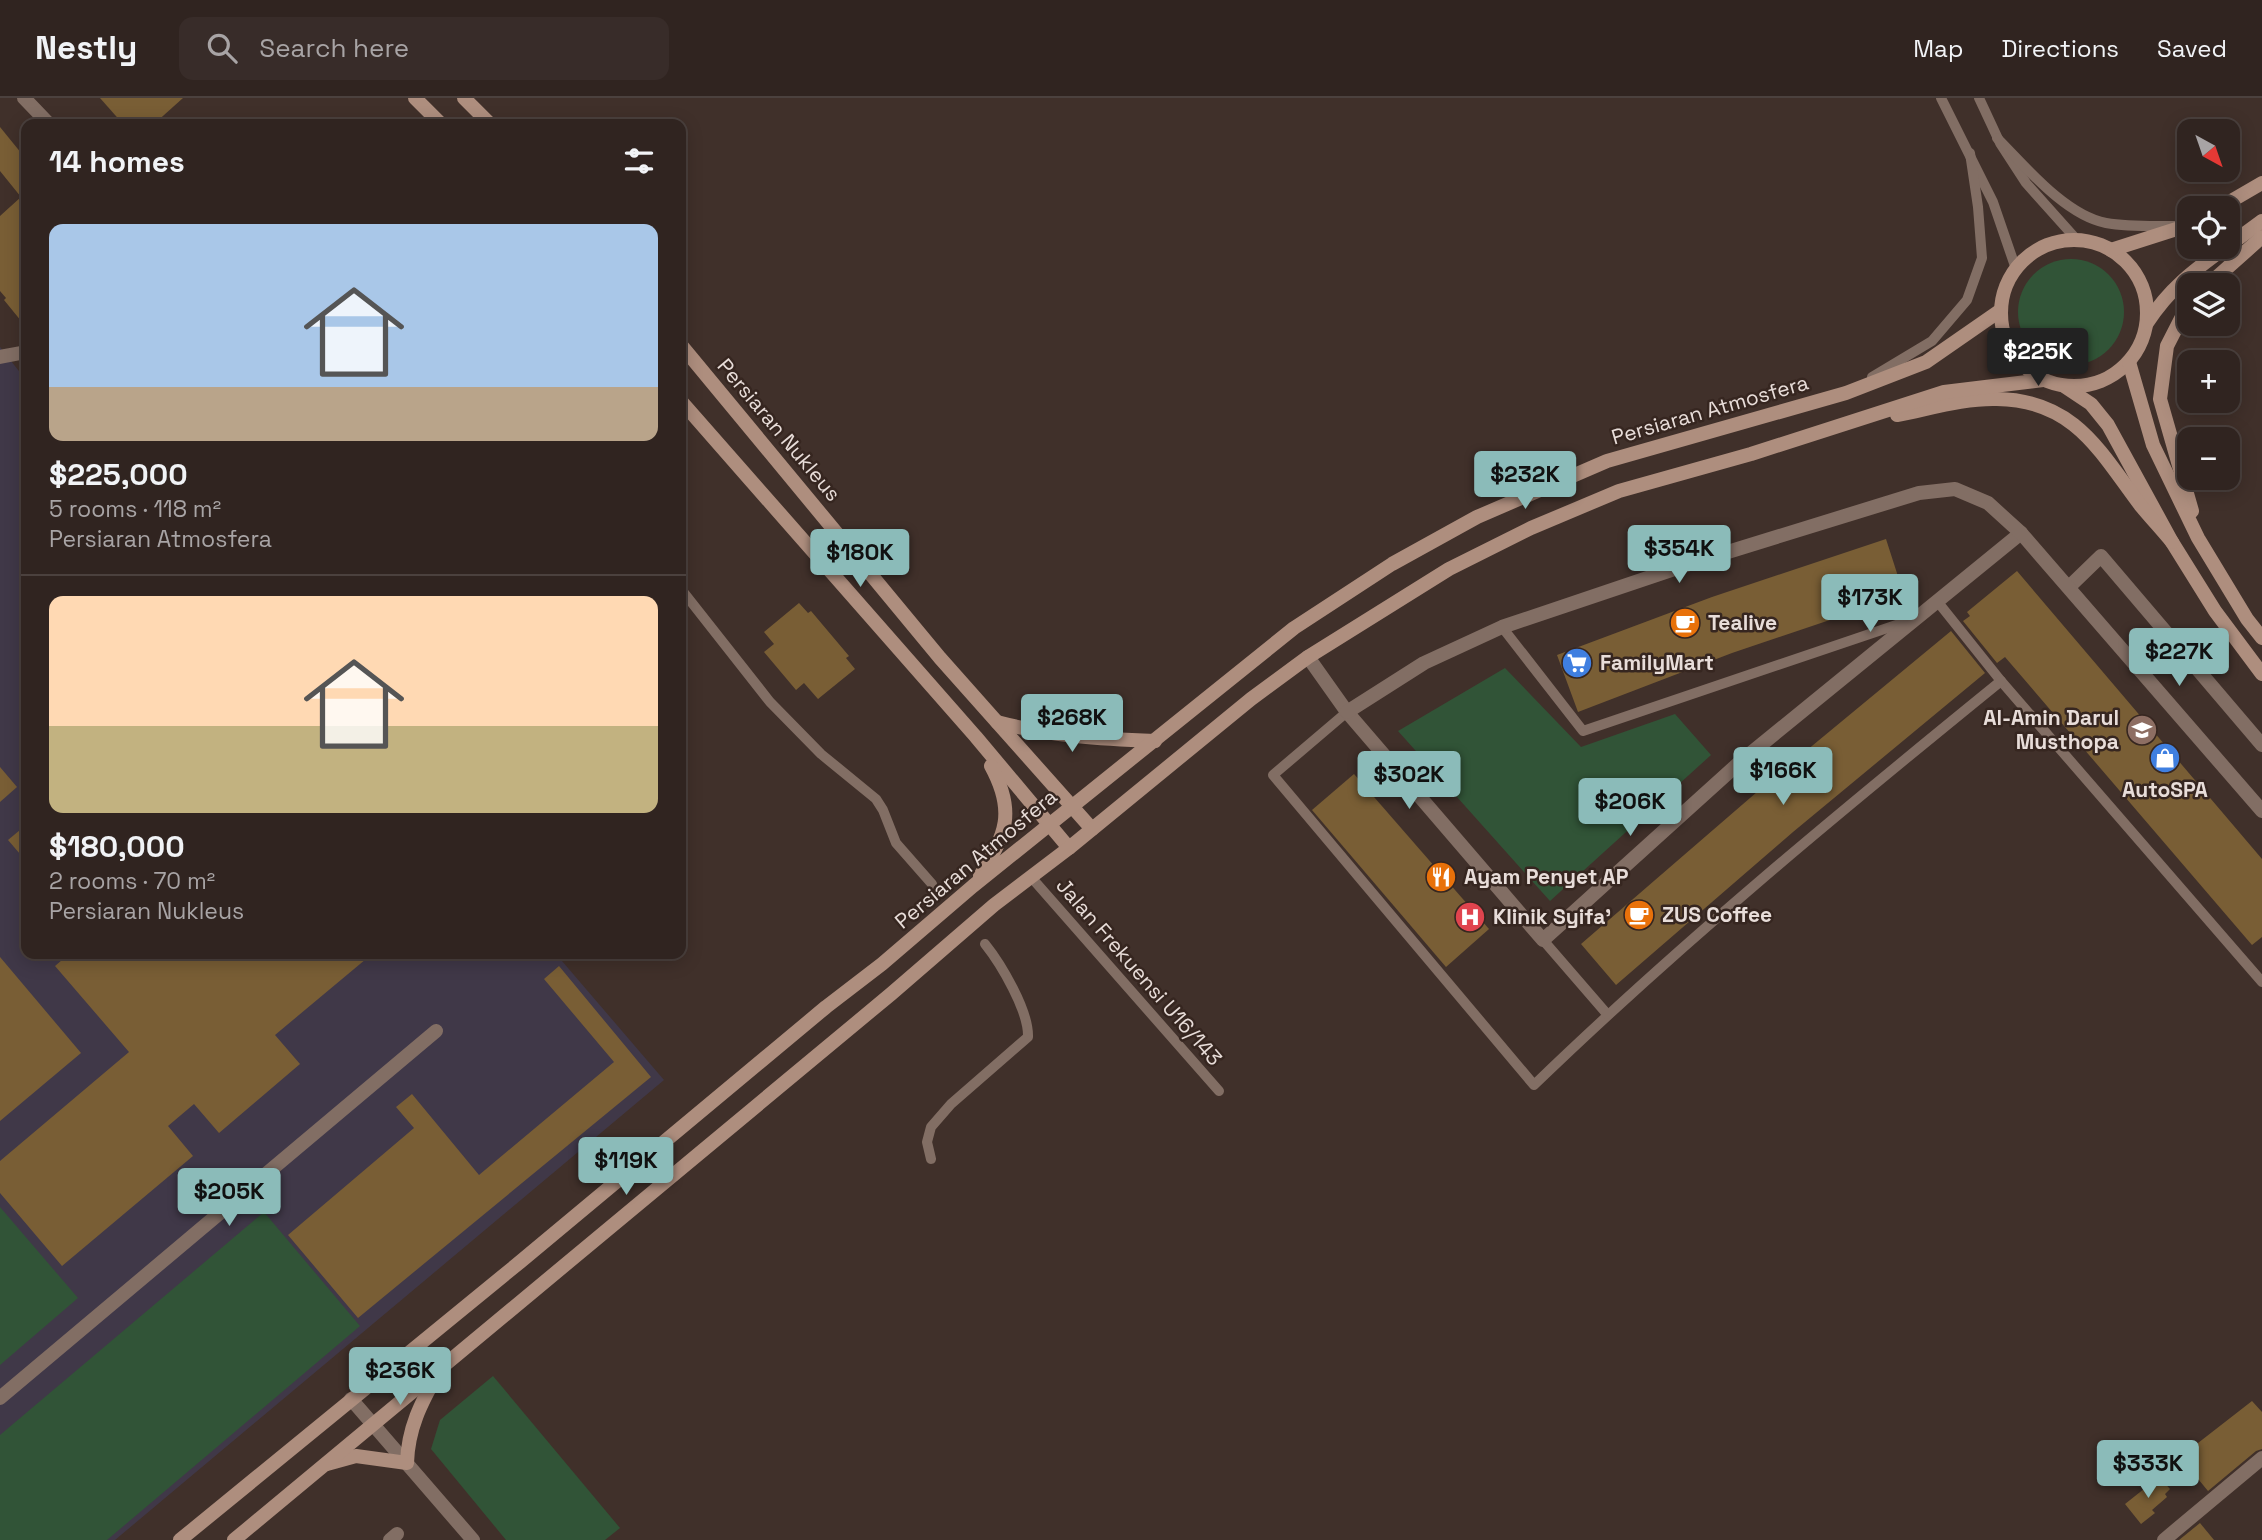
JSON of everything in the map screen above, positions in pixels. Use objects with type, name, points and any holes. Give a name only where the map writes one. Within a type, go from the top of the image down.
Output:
[{"type":"street","points":[[24,98],[44,119]]},
{"type":"street","points":[[415,98],[436,119]]},
{"type":"street","points":[[464,98],[485,119]]},
{"type":"street","points":[[2240,196],[2262,183]]},
{"type":"street","points":[[2240,237],[2262,221]]},
{"type":"street","points":[[2111,250],[2177,229]]},
{"type":"street","points":[[2222,273],[2262,237]]},
{"type":"street","points":[[2147,324],[2146,295],[2128,264],[2111,250],[2077,240],[2054,243],[2033,253],[2016,269],[2005,288],[2001,310],[2003,331],[2011,351],[2025,368],[2043,380],[2064,386],[2091,404],[2108,425],[2172,542],[2216,611],[2262,674]]},
{"type":"street","points":[[2064,386],[2087,385],[2110,377],[2129,362],[2140,344],[2147,324],[2164,297],[2186,275],[2209,259]]},
{"type":"street","name":"Persiaran Atmosfera","points":[[180,1540],[520,1262],[825,1007],[882,964],[973,886],[1294,628],[1392,564],[1477,517],[1607,461],[1846,394],[1926,362],[2001,310]]},
{"type":"street","points":[[2177,325],[2166,345],[2160,400],[2198,538]]},
{"type":"street","name":"Persiaran Nukleus","points":[[686,351],[996,722],[1092,829]]},
{"type":"street","points":[[0,357],[21,353]]},
{"type":"street","points":[[2129,362],[2153,445],[2198,538],[2262,638]]},
{"type":"street","points":[[234,1540],[891,995],[994,905],[1069,848],[1251,699],[1308,657],[1448,569],[1531,528],[1619,491],[1960,388],[2043,380]]},
{"type":"street","points":[[1833,428],[1967,401],[1997,399],[2043,408],[2080,428],[2093,441],[2142,508],[2172,542]]},
{"type":"street","points":[[686,407],[976,737],[1069,848]]},
{"type":"street","points":[[1347,712],[1424,663],[1502,627],[1689,564],[1919,492],[1955,489],[1988,503],[2021,533],[2262,811]]},
{"type":"street","points":[[1308,657],[1347,712],[1542,940],[1740,762],[2021,533]]},
{"type":"street","points":[[2069,587],[2101,556],[2262,745]]},
{"type":"street","points":[[996,722],[1034,732],[1073,737],[1155,741]]},
{"type":"street","points":[[973,886],[999,845],[1006,815],[1004,789],[976,737]]},
{"type":"street","points":[[0,1398],[436,1031]]},
{"type":"street","points":[[407,1463],[409,1432],[421,1402],[442,1366]]},
{"type":"street","points":[[351,1399],[472,1540]]},
{"type":"street","points":[[322,1466],[356,1456],[407,1463]]},
{"type":"street","points":[[2164,1540],[2262,1458]]},
{"type":"lane","points":[[1941,98],[1993,202],[2016,269]]},
{"type":"lane","points":[[1979,98],[1997,138],[2026,183],[2077,240]]},
{"type":"lane","points":[[1997,138],[2068,205],[2104,223],[2143,227],[2177,226]]},
{"type":"lane","points":[[1846,394],[1932,341],[1967,300],[1982,258],[1979,207],[1969,153]]},
{"type":"lane","points":[[686,598],[770,702],[821,754],[876,799],[896,843],[932,884]]},
{"type":"lane","points":[[1937,601],[2001,681],[2262,982]]},
{"type":"lane","points":[[1502,627],[1583,731],[1917,618]]},
{"type":"lane","points":[[1347,712],[1273,775],[1534,1085],[1607,1014],[1810,836],[2001,681]]},
{"type":"lane","name":"Jalan Frekuensi U16/143","points":[[1031,877],[1219,1091]]},
{"type":"lane","points":[[1542,940],[1607,1014]]},
{"type":"lane","points":[[931,1159],[927,1142],[931,1127],[951,1104],[1028,1037],[1028,1027],[1021,1008],[999,962],[985,944]]},
{"type":"shaded area","points":[[0,347],[21,374],[21,959],[560,959],[664,1080],[115,1540],[0,1540]]},
{"type":"green space","points":[[2071,259],[2091,263],[2109,274],[2120,292],[2124,312],[2120,332],[2109,350],[2091,361],[2071,365],[2051,361],[2033,350],[2022,332],[2018,312],[2022,292],[2033,274],[2051,263]]},
{"type":"green space","points":[[1505,668],[1581,747],[1675,714],[1711,755],[1550,901],[1398,731]]},
{"type":"green space","points":[[0,1207],[78,1298],[0,1365]]},
{"type":"green space","points":[[264,1212],[360,1326],[107,1540],[0,1540],[0,1435]]},
{"type":"green space","points":[[493,1376],[620,1528],[605,1540],[506,1540],[431,1449],[440,1420]]},
{"type":"building","points":[[100,98],[183,98],[160,119],[119,119]]},
{"type":"building","points":[[0,127],[21,153],[21,197],[0,171]]},
{"type":"building","points":[[21,197],[21,321],[0,291],[0,216]]},
{"type":"building","points":[[1886,539],[1904,595],[1732,653],[1578,712],[1557,655],[1712,597]]},
{"type":"building","points":[[2017,571],[2262,859],[2262,937],[2252,945],[2005,657],[1997,663],[1963,621],[1970,616],[1967,612]]},
{"type":"building","points":[[799,603],[808,613],[811,611],[849,656],[846,658],[855,669],[818,699],[804,683],[796,690],[764,652],[774,644],[764,632]]},
{"type":"building","points":[[1951,631],[1985,673],[1793,832],[1616,985],[1581,944],[1772,779]]},
{"type":"building","points":[[0,767],[17,787],[0,802]]},
{"type":"building","points":[[1354,774],[1489,929],[1446,967],[1312,810]]},
{"type":"building","points":[[21,829],[21,855],[8,840]]},
{"type":"building","points":[[0,957],[81,1053],[0,1121]]},
{"type":"building","points":[[63,959],[366,959],[275,1035],[300,1064],[219,1133],[194,1104],[168,1126],[193,1156],[62,1266],[0,1193],[0,1161],[129,1052],[55,966]]},
{"type":"building","points":[[559,966],[651,1077],[358,1318],[288,1235],[414,1128],[396,1107],[412,1094],[479,1175],[614,1062],[544,979]]},
{"type":"building","points":[[2252,1401],[2262,1412],[2262,1449],[2256,1451],[2208,1491],[2180,1457]]},
{"type":"building","points":[[2159,1477],[2170,1489],[2165,1494],[2167,1497],[2152,1510],[2155,1513],[2141,1524],[2125,1504]]},
{"type":"building","points":[[2200,1523],[2214,1540],[2179,1540]]},
{"type":"place","name":"Tealive","points":[[1685,623]]},
{"type":"place","name":"FamilyMart","points":[[1577,663]]},
{"type":"place","name":"Al-Amin Darul Musthopa","points":[[2142,730]]},
{"type":"place","name":"AutoSPA","points":[[2165,758]]},
{"type":"place","name":"Ayam Penyet AP","points":[[1441,877]]},
{"type":"place","name":"ZUS Coffee","points":[[1639,915]]},
{"type":"place","name":"Klinik Syifa'","points":[[1470,917]]}]
